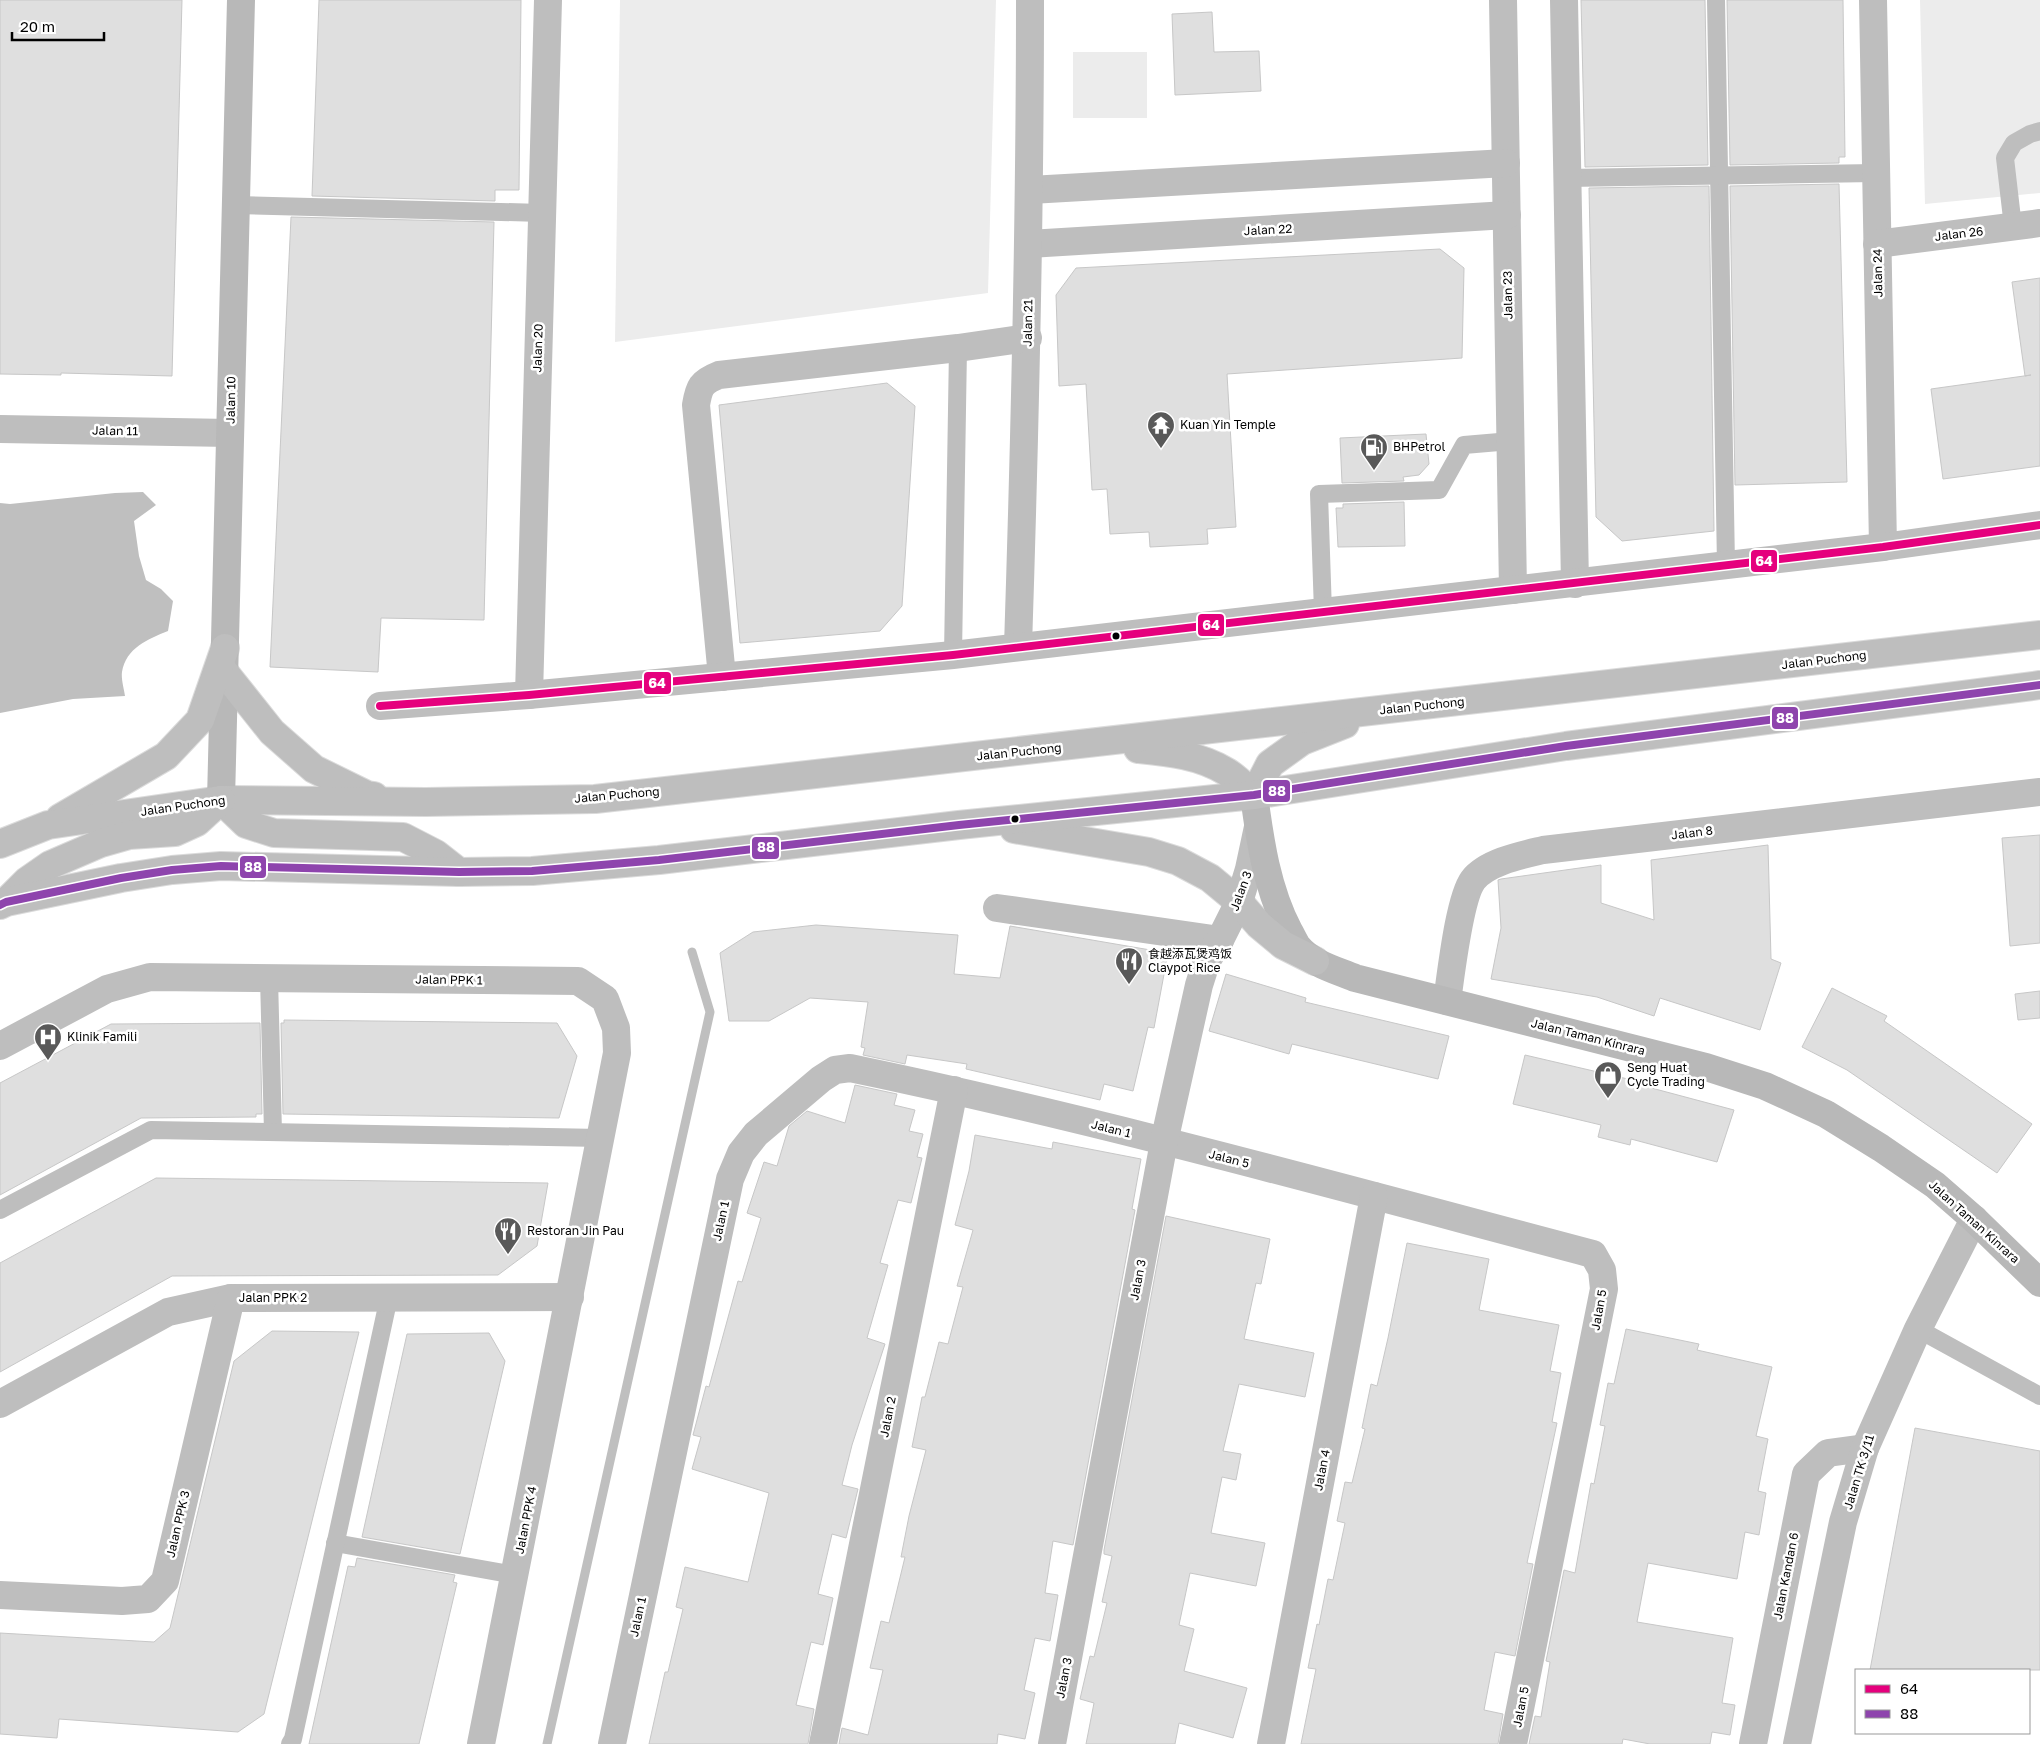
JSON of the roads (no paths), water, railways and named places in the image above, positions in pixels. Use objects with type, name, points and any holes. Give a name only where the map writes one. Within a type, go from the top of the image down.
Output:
[{"type":"street","name":"Jalan 10","points":[[221,800],[241,0]]},
{"type":"street","name":"Jalan 20","points":[[529,695],[548,0]]},
{"type":"street","name":"Jalan 21","points":[[1018,646],[1028,338],[1030,0]]},
{"type":"street","name":"Jalan 23","points":[[1503,0],[1514,590]]},
{"type":"street","points":[[1564,0],[1575,584]]},
{"type":"street","name":"Jalan 24","points":[[1874,0],[1883,547]]},
{"type":"street","points":[[1030,190],[1506,163]]},
{"type":"street","name":"Jalan 22","points":[[1029,244],[1507,216]]},
{"type":"street","name":"Jalan 26","points":[[1877,244],[2040,223]]},
{"type":"street","points":[[722,677],[696,405],[698,390],[706,380],[719,375],[958,348],[1028,338]]},
{"type":"street","name":"Jalan 11","points":[[0,428],[230,433]]},
{"type":"street","points":[[380,706],[529,695],[953,655],[1018,646],[1575,584],[1883,547],[2040,525]]},
{"type":"street","name":"Jalan Puchong","points":[[0,844],[48,826],[221,800],[426,802],[595,799],[1377,712],[2040,635]]},
{"type":"street","points":[[225,660],[272,732],[314,769],[367,795],[426,802]]},
{"type":"street","points":[[48,826],[166,756],[200,720],[225,660]]},
{"type":"street","points":[[3,904],[122,878],[172,870],[221,866],[459,872],[532,871],[659,860],[959,825],[1254,795],[1566,746],[2040,685]]},
{"type":"street","points":[[1254,795],[1270,764],[1302,741],[1377,712]]},
{"type":"street","points":[[1093,744],[1172,753],[1198,758],[1227,772],[1254,795]]},
{"type":"street","name":"Jalan 8","points":[[1447,1001],[1464,902],[1473,880],[1491,866],[1543,850],[2040,792]]},
{"type":"street","name":"Jalan Taman Kinrara","points":[[1254,795],[1258,826],[1269,879],[1281,916],[1298,947],[1315,961],[1355,978],[1706,1067],[1765,1086],[1826,1114],[1881,1148],[1935,1186],[1974,1219],[2040,1283]]},
{"type":"street","points":[[3,904],[27,881],[50,865],[101,843],[129,835],[175,832],[196,822],[221,800],[246,824],[274,833],[403,837],[436,854],[459,872]]},
{"type":"street","points":[[959,825],[1022,830],[1149,852],[1178,861],[1210,878],[1239,902],[1259,925],[1283,945],[1315,961]]},
{"type":"street","name":"Jalan 3","points":[[1052,1744],[1164,1142],[1199,984],[1207,960],[1220,940],[1239,902],[1249,869],[1258,826]]},
{"type":"street","points":[[997,908],[1220,940]]},
{"type":"street","name":"Jalan PPK 1","points":[[0,1046],[107,989],[150,977],[578,982],[605,999],[616,1028],[617,1053],[570,1297]]},
{"type":"street","name":"Jalan 1","points":[[612,1744],[730,1179],[741,1153],[756,1134],[821,1079],[835,1070],[850,1068],[954,1090],[1164,1142]]},
{"type":"street","name":"Jalan 2","points":[[823,1744],[954,1090]]},
{"type":"street","name":"Jalan 5","points":[[1164,1142],[1593,1254],[1602,1270],[1604,1289],[1513,1744]]},
{"type":"street","name":"Jalan 4","points":[[1271,1744],[1374,1196]]},
{"type":"street","name":"Jalan TK 3/11","points":[[1797,1744],[1844,1522],[1864,1448],[1918,1329],[1974,1219]]},
{"type":"street","name":"Jalan PPK 2","points":[[0,1404],[168,1312],[232,1298],[570,1297]]},
{"type":"street","name":"Jalan PPK 4","points":[[482,1744],[570,1297]]},
{"type":"street","name":"Jalan PPK 3","points":[[0,1595],[122,1601],[148,1599],[165,1581],[232,1298]]},
{"type":"street","name":"Jalan Kandan 6","points":[[1753,1744],[1806,1474],[1828,1453],[1864,1448]]},
{"type":"lane","points":[[1716,0],[1726,565]]},
{"type":"lane","points":[[2013,227],[2005,158],[2014,143],[2040,130]]},
{"type":"lane","points":[[1568,178],[1876,173]]},
{"type":"lane","points":[[236,205],[542,213]]},
{"type":"lane","points":[[953,655],[958,348]]},
{"type":"lane","points":[[1323,612],[1319,494],[1440,490],[1464,444],[1511,442]]},
{"type":"lane","points":[[269,978],[273,1132]]},
{"type":"lane","points":[[0,1210],[151,1130],[600,1138]]},
{"type":"lane","points":[[290,1744],[293,1739],[389,1297]]},
{"type":"lane","points":[[1918,1329],[2040,1396]]},
{"type":"lane","points":[[335,1543],[515,1575]]},
{"type":"waterway","points":[[547,1744],[710,1012],[692,952]]},
{"type":"place","name":"Kuan Yin Temple","points":[[1161,449]]},
{"type":"place","name":"BHPetrol","points":[[1374,471]]},
{"type":"place","name":"食越添瓦煲鸡饭 Claypot Rice","points":[[1129,985]]},
{"type":"place","name":"Klinik Famili","points":[[48,1061]]},
{"type":"place","name":"Seng Huat Cycle Trading","points":[[1608,1099]]},
{"type":"place","name":"Restoran Jin Pau","points":[[508,1255]]}]
